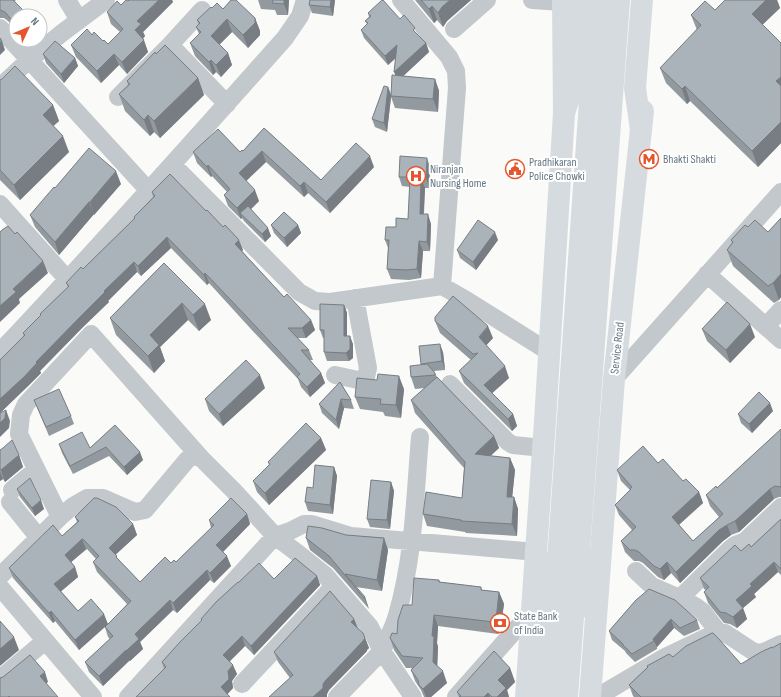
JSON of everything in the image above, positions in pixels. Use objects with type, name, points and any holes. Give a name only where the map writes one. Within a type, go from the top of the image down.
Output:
[{"type":"main road","points":[[569,549],[597,0]]},
{"type":"main road","points":[[546,697],[561,631],[619,0]]},
{"type":"main road","points":[[641,130],[635,88],[642,0]]},
{"type":"main road","name":"Service Road","points":[[602,696],[600,556],[614,379],[641,130],[653,0]]},
{"type":"main road","points":[[564,113],[576,76],[569,1]]},
{"type":"main road","points":[[526,697],[564,113],[569,1]]},
{"type":"main road","points":[[536,552],[561,631],[567,697]]},
{"type":"main road","points":[[561,631],[600,556]]},
{"type":"street","points":[[68,0],[79,20]]},
{"type":"street","points":[[0,87],[29,60],[106,0]]},
{"type":"street","points":[[0,352],[174,164],[285,38],[300,16],[305,0]]},
{"type":"street","points":[[401,0],[449,57],[456,71],[457,88],[442,286]]},
{"type":"street","points":[[454,28],[487,0]]},
{"type":"street","points":[[532,0],[569,1]]},
{"type":"street","points":[[118,97],[170,45],[202,10]]},
{"type":"street","points":[[0,28],[149,191]]},
{"type":"street","points":[[170,45],[227,104]]},
{"type":"street","points":[[174,164],[299,292],[315,301],[330,302],[442,286],[549,352]]},
{"type":"street","points":[[614,379],[781,192]]},
{"type":"street","points":[[0,204],[9,225],[68,280]]},
{"type":"street","points":[[707,274],[781,340]]},
{"type":"street","points":[[335,375],[358,380],[366,377],[368,368],[355,298]]},
{"type":"street","points":[[766,326],[781,310]]},
{"type":"street","points":[[60,517],[19,434],[21,415],[26,404],[91,334],[201,458],[234,491],[275,536],[325,575],[370,627],[382,651],[414,697]]},
{"type":"street","points":[[450,384],[508,442],[513,445],[543,448]]},
{"type":"street","points":[[5,448],[19,434]]},
{"type":"street","points":[[337,697],[382,651],[397,616],[411,541],[420,437]]},
{"type":"street","points":[[0,576],[72,506],[87,498],[103,498],[135,512],[145,510],[187,460],[192,456],[201,458]]},
{"type":"street","points":[[36,470],[11,496],[39,538]]},
{"type":"street","points":[[680,598],[730,549],[745,541],[781,507]]},
{"type":"street","points":[[128,697],[275,536],[304,524],[312,524],[351,536],[536,552]]},
{"type":"street","points":[[636,571],[652,586],[695,606],[703,612],[719,633]]},
{"type":"street","points":[[242,684],[334,586]]},
{"type":"street","points":[[0,587],[93,697]]},
{"type":"street","points":[[456,697],[532,611]]},
{"type":"street","points":[[602,696],[665,657],[713,634],[725,632],[754,652],[762,653],[781,644]]},
{"type":"street","points":[[0,679],[45,641]]},
{"type":"building","points":[[0,0],[13,0],[21,8],[8,8],[8,16],[5,12],[0,10]]},
{"type":"building","points":[[126,0],[159,0],[137,21],[141,24],[135,30],[144,40],[122,62],[114,54],[97,71],[71,45],[87,29],[92,35],[94,32],[108,44],[123,29],[107,12],[117,1],[121,5]]},
{"type":"building","points":[[231,0],[236,0],[255,18],[255,23],[243,35],[227,19],[211,36],[228,53],[216,65],[211,60],[209,62],[190,43],[201,32],[196,27],[200,23],[197,20],[217,3],[223,9]]},
{"type":"building","points":[[273,0],[284,0],[284,4],[272,3]]},
{"type":"building","points":[[310,0],[331,0],[330,7],[309,5]]},
{"type":"building","points":[[382,0],[400,19],[404,15],[415,28],[413,30],[426,43],[394,72],[397,45],[385,56],[361,30],[368,23],[365,21],[371,16],[368,13]]},
{"type":"building","points":[[421,0],[450,0],[438,13],[432,6],[429,9]]},
{"type":"building","points":[[725,0],[766,0],[752,14],[781,43],[781,77],[776,81],[781,86],[781,122],[752,151],[685,86],[682,89],[660,68],[701,25],[691,15],[705,1],[715,10]]},
{"type":"building","points":[[55,41],[75,58],[61,74],[43,54]]},
{"type":"building","points":[[165,45],[198,78],[154,121],[148,115],[144,120],[119,94],[130,84],[127,81],[155,52],[156,54]]},
{"type":"building","points":[[15,66],[53,105],[43,115],[63,136],[14,185],[0,170],[0,80]]},
{"type":"building","points":[[392,75],[435,79],[433,99],[391,96]]},
{"type":"building","points":[[384,86],[388,87],[384,123],[372,119]]},
{"type":"building","points":[[264,128],[321,180],[356,143],[370,156],[326,202],[304,182],[300,186],[262,151],[239,173],[255,190],[237,208],[224,195],[230,189],[208,165],[207,167],[193,152],[218,129],[240,152],[242,150],[243,151]]},
{"type":"building","points":[[89,148],[116,171],[55,242],[30,215]]},
{"type":"building","points":[[400,156],[427,158],[426,178],[421,178],[420,214],[428,214],[427,242],[419,241],[417,269],[387,269],[389,240],[385,240],[386,227],[396,227],[396,218],[408,219],[410,177],[399,177]]},
{"type":"building","points":[[170,174],[223,227],[225,225],[239,240],[235,244],[284,297],[287,294],[311,320],[302,328],[288,328],[309,350],[301,350],[321,373],[307,387],[297,377],[300,374],[247,317],[205,273],[204,275],[167,237],[138,266],[134,262],[104,291],[105,292],[36,362],[37,363],[24,377],[0,399],[0,360],[25,335],[23,333],[41,315],[40,314],[69,286],[66,283],[81,267],[83,269],[135,218],[134,217],[155,196],[152,192]]},
{"type":"building","points":[[248,206],[268,228],[262,234],[240,213]]},
{"type":"building","points":[[284,212],[298,225],[284,238],[271,225]]},
{"type":"building","points":[[781,218],[781,274],[768,286],[727,250],[733,242],[731,240],[745,225],[748,227],[755,220],[768,232]]},
{"type":"building","points":[[478,220],[495,232],[473,262],[457,250]]},
{"type":"building","points":[[8,226],[15,234],[17,232],[43,261],[13,289],[16,292],[0,306],[0,232]]},
{"type":"building","points":[[164,263],[205,304],[193,315],[182,303],[150,335],[159,345],[148,356],[110,318]]},
{"type":"building","points":[[453,296],[488,326],[479,337],[505,366],[484,385],[513,414],[508,419],[459,371],[478,353],[473,354],[435,321],[435,317]]},
{"type":"building","points":[[727,302],[750,324],[726,350],[702,329]]},
{"type":"building","points":[[320,304],[344,305],[344,336],[350,336],[350,349],[346,353],[324,352],[324,330],[320,330]]},
{"type":"building","points":[[440,344],[442,361],[421,364],[419,346]]},
{"type":"building","points":[[246,360],[260,375],[219,414],[205,399]]},
{"type":"building","points":[[427,364],[435,375],[411,377],[410,366]]},
{"type":"building","points":[[378,374],[399,376],[396,405],[380,404],[381,399],[355,397],[357,378],[377,380]]},
{"type":"building","points":[[437,377],[494,436],[475,454],[510,458],[507,497],[514,497],[512,524],[461,521],[423,514],[426,492],[462,498],[465,462],[411,400]]},
{"type":"building","points":[[340,382],[351,400],[341,399],[336,420],[319,404]]},
{"type":"building","points":[[59,389],[71,416],[46,427],[34,400]]},
{"type":"building","points":[[759,392],[770,403],[749,424],[738,414]]},
{"type":"building","points":[[6,410],[5,418],[0,423],[0,413]]},
{"type":"building","points":[[306,423],[321,438],[265,493],[253,481],[270,464],[268,462]]},
{"type":"building","points":[[115,425],[140,452],[124,467],[106,447],[70,466],[59,444],[82,432],[90,448]]},
{"type":"building","points":[[781,429],[781,487],[775,486],[770,489],[735,521],[719,530],[676,572],[667,562],[660,569],[654,566],[639,552],[630,550],[621,541],[636,527],[615,505],[632,487],[617,470],[643,446],[658,463],[663,459],[683,481],[686,479],[699,492],[672,517],[693,541],[723,514],[706,495],[716,486],[717,488]]},
{"type":"building","points":[[12,440],[19,455],[1,470],[0,450]]},
{"type":"building","points":[[315,465],[334,467],[330,505],[305,502],[307,487],[313,488]]},
{"type":"building","points":[[30,478],[41,500],[32,508],[17,489]]},
{"type":"building","points":[[371,480],[391,482],[387,520],[367,519]]},
{"type":"building","points":[[94,498],[116,507],[133,524],[109,548],[140,582],[165,557],[171,563],[174,560],[176,562],[214,525],[209,520],[231,498],[247,514],[216,545],[227,556],[210,573],[207,570],[173,603],[170,600],[135,634],[139,639],[99,676],[85,662],[113,636],[105,627],[131,601],[93,562],[99,556],[82,539],[65,555],[75,567],[54,584],[78,611],[91,599],[104,614],[75,640],[51,611],[49,613],[9,568],[53,525],[62,536],[79,521],[75,517]]},
{"type":"building","points":[[781,519],[781,569],[774,562],[750,584],[752,586],[736,600],[743,608],[733,617],[726,613],[720,612],[704,592],[709,587],[700,578],[735,545],[741,551],[749,544],[751,547]]},
{"type":"building","points":[[308,526],[322,528],[346,535],[384,538],[377,580],[345,574],[365,597],[364,598],[329,556],[306,538]]},
{"type":"building","points":[[295,558],[317,576],[251,646],[242,636],[223,655],[233,665],[228,671],[229,679],[221,687],[230,697],[136,697],[166,667],[162,662],[202,620],[201,619],[216,602],[259,563],[274,579]]},
{"type":"building","points":[[414,578],[439,580],[439,582],[481,587],[481,590],[499,592],[496,620],[494,622],[434,615],[432,636],[434,636],[433,662],[443,671],[423,689],[419,685],[418,680],[411,670],[423,658],[402,656],[390,638],[392,633],[397,634],[398,620],[403,605],[412,605]]},
{"type":"building","points":[[649,589],[675,600],[697,620],[680,628],[671,619],[653,639],[654,641],[632,654],[609,631],[636,600]]},
{"type":"building","points":[[330,591],[354,619],[351,622],[363,633],[365,638],[326,680],[323,684],[323,688],[313,697],[269,697],[293,675],[274,652]]},
{"type":"building","points":[[0,621],[14,637],[0,649]]},
{"type":"building","points":[[712,633],[741,664],[761,652],[781,643],[781,697],[641,697],[629,685],[648,667],[647,666],[669,654],[673,657],[686,646]]},
{"type":"building","points":[[494,651],[510,668],[498,680],[506,688],[497,697],[492,697],[488,693],[484,697],[459,697],[461,696],[457,692]]},
{"type":"building","points":[[30,655],[45,672],[40,676],[58,697],[0,697],[0,678]]},
{"type":"place","name":"Bhakti Shakti","points":[[649,159]]},
{"type":"place","name":"Pradhikaran Police Chowki","points":[[515,169]]},
{"type":"place","name":"Niranjan Nursing Home","points":[[416,176]]},
{"type":"place","name":"State Bank of India","points":[[500,623]]}]
